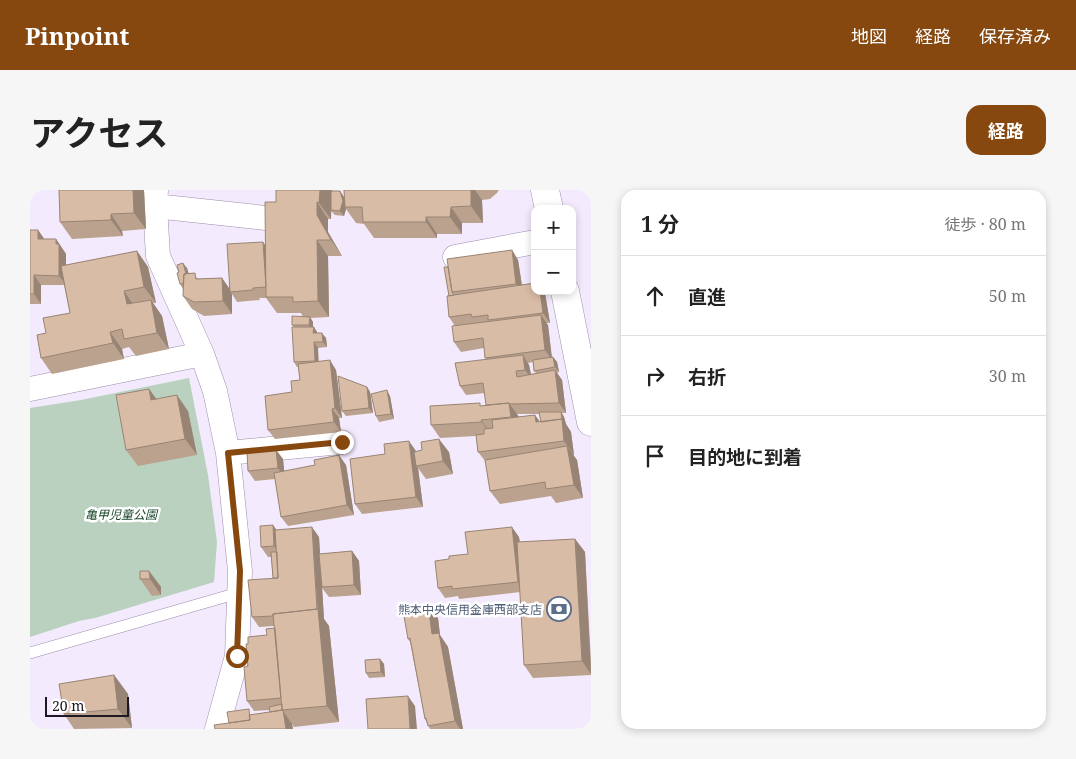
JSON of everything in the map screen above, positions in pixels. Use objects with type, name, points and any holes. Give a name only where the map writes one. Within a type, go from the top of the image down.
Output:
[{"type":"street","points":[[545,190],[548,205]]},
{"type":"street","points":[[217,729],[237,656],[240,571],[228,453],[215,391],[202,354],[158,256],[155,198],[266,218]]},
{"type":"street","points":[[455,257],[531,243]]},
{"type":"street","points":[[566,295],[591,422]]},
{"type":"street","points":[[30,389],[202,354]]},
{"type":"street","points":[[228,453],[342,442]]},
{"type":"lane","points":[[30,653],[238,593]]},
{"type":"green space","name":"亀甲児童公園","points":[[189,378],[208,475],[217,542],[214,582],[30,637],[30,408],[81,400]]},
{"type":"building","points":[[59,190],[133,190],[134,213],[111,214],[111,220],[60,222]]},
{"type":"building","points":[[276,190],[320,190],[319,203],[317,202],[317,215],[331,240],[317,240],[318,301],[293,302],[293,297],[266,297],[265,202],[276,202]]},
{"type":"building","points":[[344,190],[471,190],[471,206],[451,207],[450,217],[426,217],[426,222],[363,222],[362,207],[345,207]]},
{"type":"building","points":[[331,191],[340,191],[343,201],[340,211],[331,210]]},
{"type":"building","points":[[30,230],[38,230],[38,239],[56,239],[56,244],[59,244],[59,276],[34,275],[34,294],[30,294]]},
{"type":"building","points":[[263,242],[266,287],[230,292],[227,244]]},
{"type":"building","points":[[512,250],[516,284],[452,292],[447,259]]},
{"type":"building","points":[[137,251],[144,287],[124,291],[127,304],[151,300],[157,333],[124,339],[122,329],[110,332],[113,343],[41,358],[37,335],[46,333],[43,318],[70,313],[61,266]]},
{"type":"building","points":[[183,263],[186,274],[184,274],[183,284],[180,284],[177,265]]},
{"type":"building","points":[[444,267],[448,267],[454,295],[449,296]]},
{"type":"building","points":[[195,273],[196,279],[222,278],[223,301],[194,302],[183,296],[184,274]]},
{"type":"building","points":[[531,284],[531,295],[541,295],[543,313],[488,320],[488,315],[472,317],[471,314],[449,317],[447,296]]},
{"type":"building","points":[[541,315],[545,350],[485,358],[483,338],[454,342],[452,326]]},
{"type":"building","points":[[292,316],[310,317],[309,325],[292,325]]},
{"type":"building","points":[[292,327],[314,327],[313,333],[322,333],[323,342],[314,342],[315,361],[294,362]]},
{"type":"building","points":[[523,355],[525,370],[516,371],[517,377],[555,370],[559,403],[486,405],[483,383],[460,386],[455,363]]},
{"type":"building","points":[[553,357],[555,367],[534,371],[533,360]]},
{"type":"building","points":[[330,360],[335,408],[332,409],[334,422],[268,430],[265,396],[292,392],[291,381],[300,380],[298,364]]},
{"type":"building","points":[[338,376],[367,387],[369,408],[342,411]]},
{"type":"building","points":[[149,389],[151,400],[177,395],[185,439],[126,450],[116,395]]},
{"type":"building","points":[[387,390],[391,414],[376,416],[371,394]]},
{"type":"building","points":[[480,403],[480,406],[509,403],[511,417],[481,420],[482,422],[431,425],[430,406]]},
{"type":"building","points":[[539,412],[561,412],[562,419],[541,422]]},
{"type":"building","points":[[535,415],[536,422],[562,419],[564,441],[478,452],[476,435],[484,434],[484,429],[493,428],[492,420]]},
{"type":"building","points":[[439,439],[443,461],[416,466],[414,452],[422,450],[421,442]]},
{"type":"building","points":[[409,441],[416,497],[355,504],[350,459],[385,454],[384,444]]},
{"type":"building","points":[[567,446],[574,485],[546,489],[545,482],[490,491],[485,460]]},
{"type":"building","points":[[276,450],[278,468],[248,471],[247,452]]},
{"type":"building","points":[[339,455],[347,505],[281,517],[274,473],[315,465],[314,460]]},
{"type":"building","points":[[273,525],[274,546],[261,547],[260,526]]},
{"type":"building","points":[[312,527],[317,609],[273,614],[273,616],[252,617],[248,580],[278,578],[275,530]]},
{"type":"building","points":[[512,527],[518,582],[452,589],[452,586],[438,588],[435,561],[449,559],[449,556],[468,554],[465,532]]},
{"type":"building","name":"熊本中央信用金庫西部支店","points":[[575,539],[582,661],[524,665],[517,542]]},
{"type":"building","points":[[352,551],[354,585],[322,587],[319,554]]},
{"type":"building","points":[[271,552],[277,552],[278,578],[273,578]]},
{"type":"building","points":[[140,571],[149,571],[150,579],[140,579]]},
{"type":"building","points":[[428,605],[432,634],[439,633],[455,721],[428,726],[425,719],[410,638],[408,639],[404,609]]},
{"type":"building","points":[[318,609],[327,706],[282,710],[273,614]]},
{"type":"building","points":[[275,628],[281,698],[247,701],[244,667],[248,666],[246,644],[248,644],[248,637],[267,635],[266,629]]},
{"type":"building","points":[[380,659],[381,672],[366,673],[365,660]]},
{"type":"building","points":[[114,675],[118,709],[64,714],[59,684]]},
{"type":"building","points":[[408,696],[410,729],[368,729],[366,699]]},
{"type":"building","points":[[282,704],[282,710],[270,712],[269,707]]},
{"type":"building","points":[[249,709],[250,720],[229,723],[227,712]]},
{"type":"building","points":[[283,710],[286,729],[215,729],[214,725],[250,720],[249,715]]},
{"type":"place","name":"熊本中央信用金庫西部支店","points":[[559,609]]},
{"type":"route","points":[[237,656],[240,571],[228,453],[342,442]]}]
